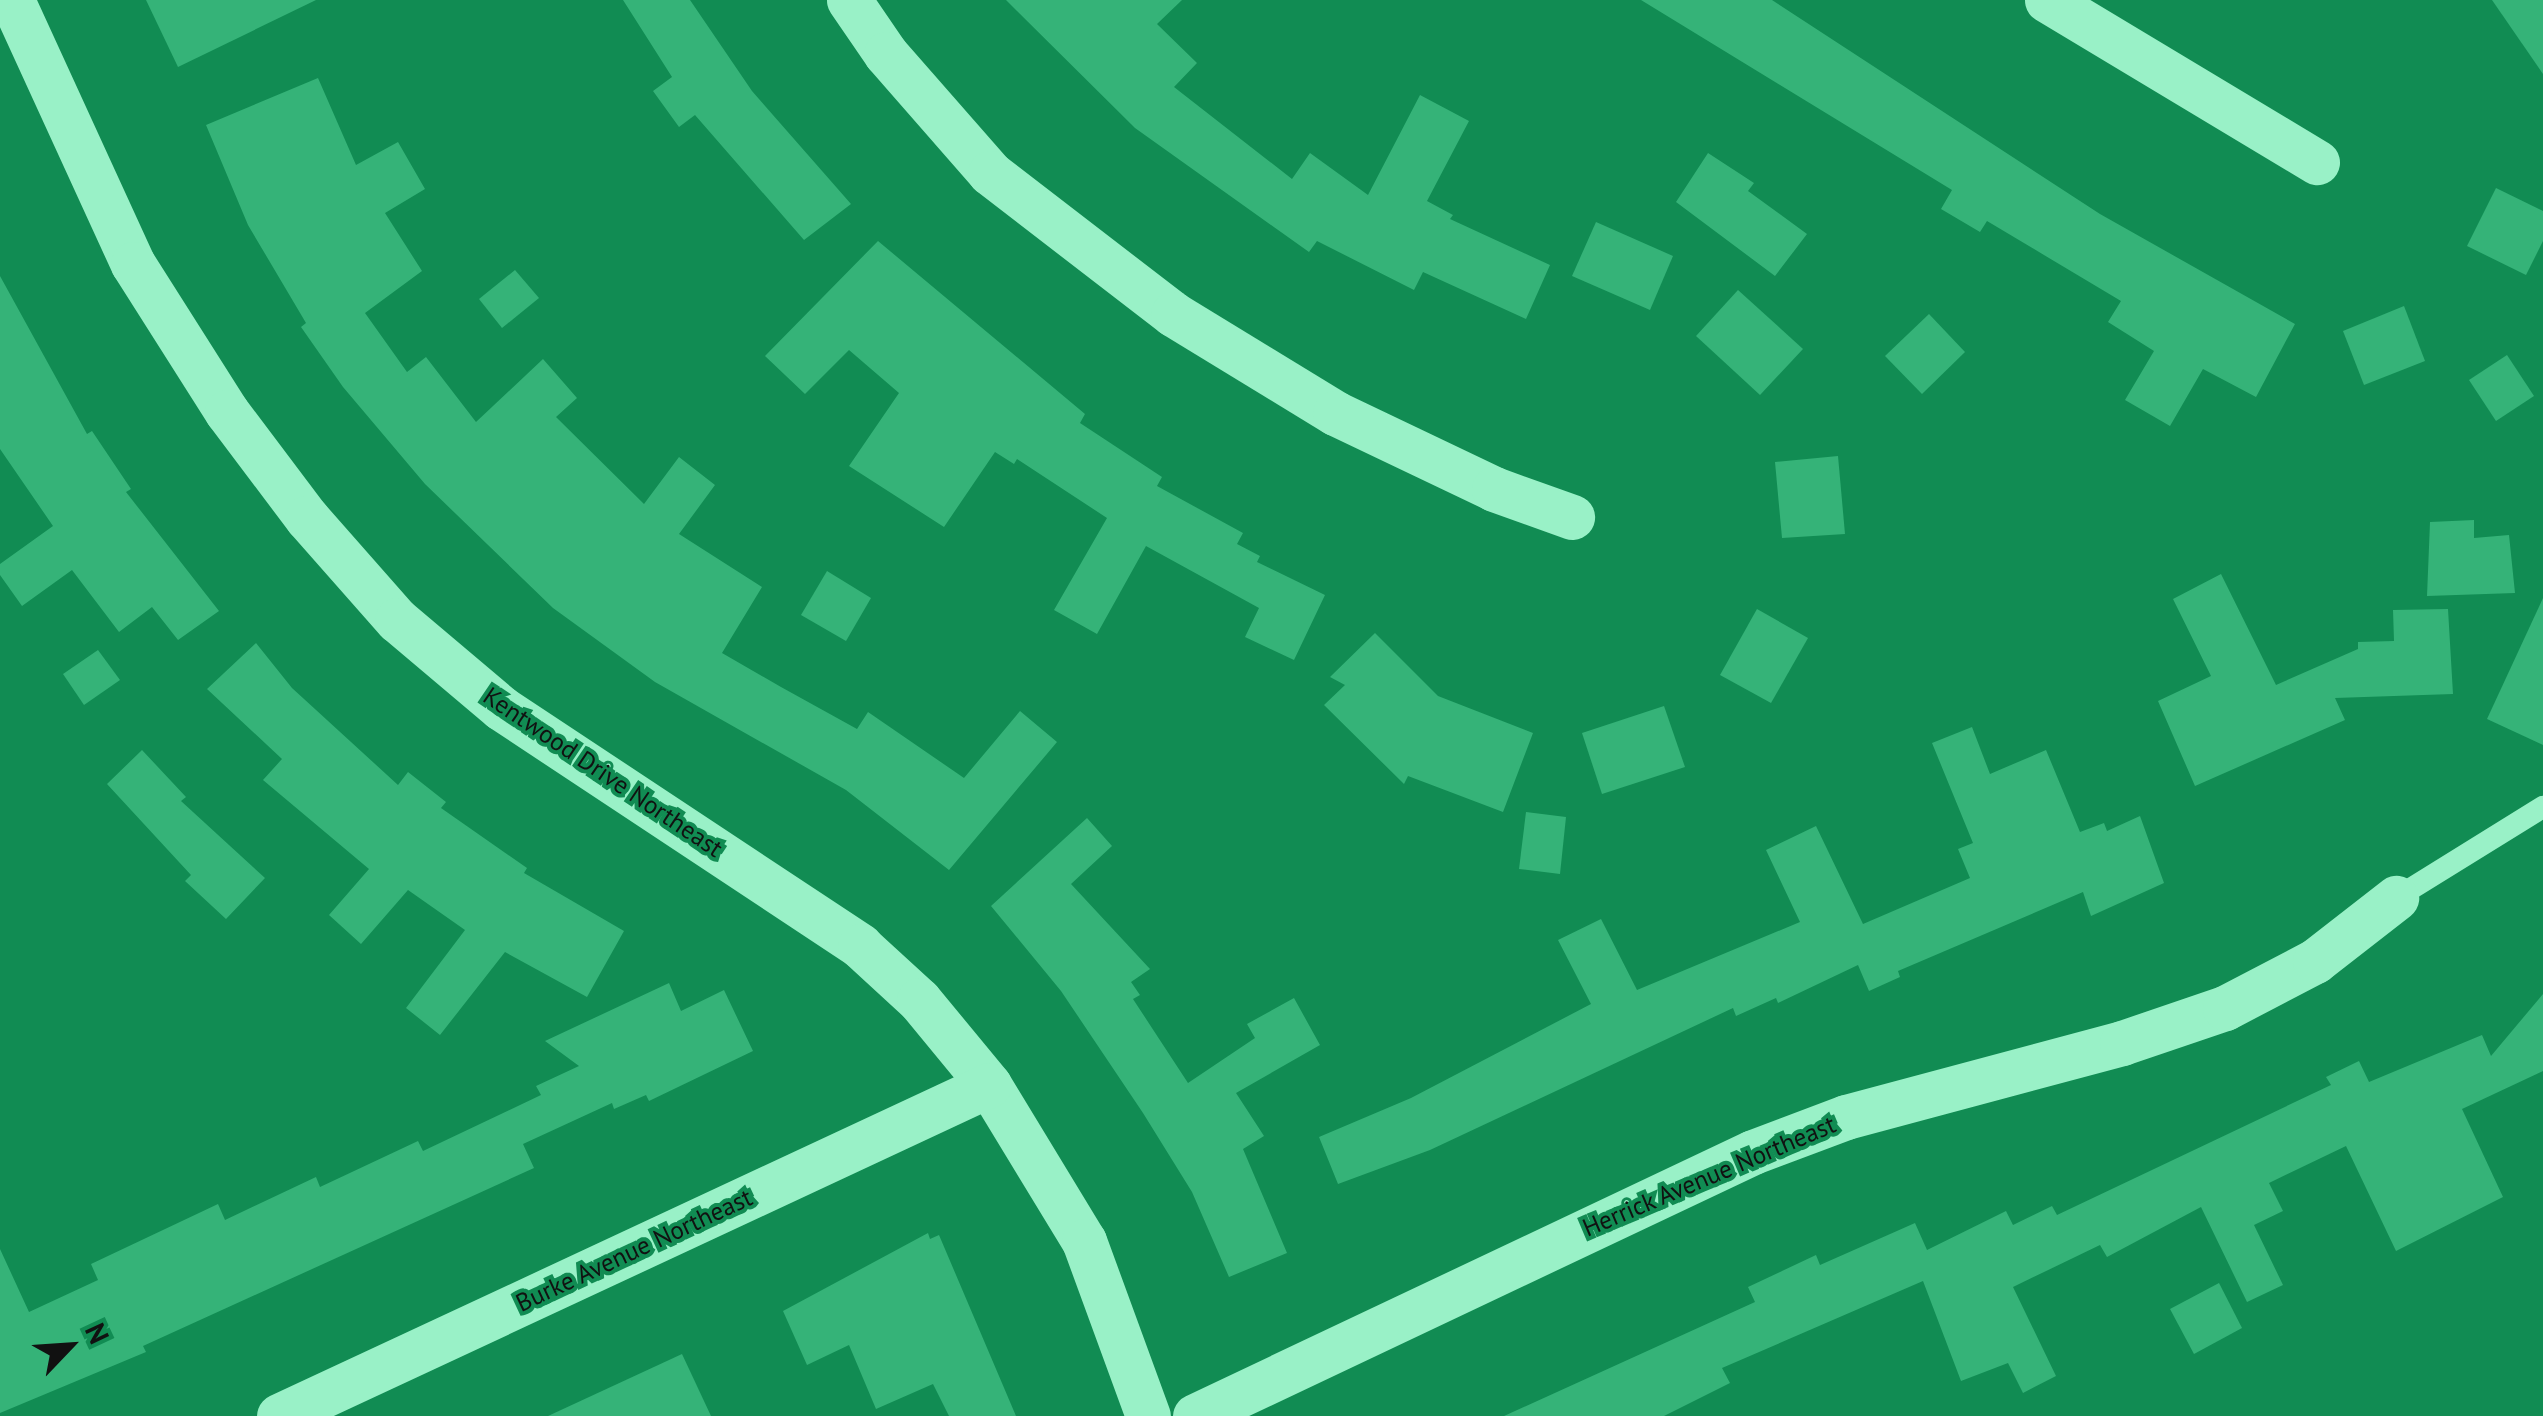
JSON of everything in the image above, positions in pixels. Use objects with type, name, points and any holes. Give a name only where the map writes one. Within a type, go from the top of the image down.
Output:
[{"type":"street","name":"Kentwood Drive Northeast","points":[[12,0],[133,264],[226,412],[306,518],[396,620],[501,708],[860,946],[920,1000],[990,1084],[1084,1240],[1148,1416]]},
{"type":"street","points":[[849,0],[886,54],[990,173],[1173,314],[1335,413],[1494,490],[1572,517]]},
{"type":"street","points":[[2047,0],[2318,162]]},
{"type":"street","name":"Herrick Avenue Northeast","points":[[1195,1416],[1753,1152],[1846,1118],[2122,1044],[2224,1008],[2316,961],[2396,898]]},
{"type":"street","name":"Burke Avenue Northeast","points":[[279,1416],[990,1084]]},
{"type":"lane","points":[[2396,898],[2543,807]]},
{"type":"building","points":[[146,0],[316,0],[178,67]]},
{"type":"building","points":[[623,0],[690,0],[752,91],[851,204],[804,240],[695,115],[679,127],[653,91],[672,77]]},
{"type":"building","points":[[1006,0],[1182,0],[1157,24],[1197,63],[1174,87],[1292,179],[1310,153],[1368,195],[1420,95],[1469,121],[1427,201],[1453,215],[1450,219],[1550,265],[1526,319],[1423,272],[1414,290],[1317,241],[1309,252],[1135,128]]},
{"type":"building","points":[[1641,0],[1772,0],[2100,214],[2295,324],[2256,397],[2203,369],[2170,426],[2125,400],[2154,351],[2108,322],[2121,301],[1987,221],[1980,232],[1941,209],[1952,190]]},
{"type":"building","points":[[2492,0],[2543,0],[2543,74]]},
{"type":"building","points":[[318,78],[356,165],[398,142],[425,189],[385,213],[422,271],[365,313],[407,372],[426,357],[476,422],[543,359],[577,398],[556,417],[644,504],[679,457],[715,485],[679,534],[762,587],[722,653],[781,687],[857,729],[868,712],[964,778],[1020,711],[1057,742],[949,870],[846,790],[655,682],[553,608],[425,484],[343,387],[301,327],[306,323],[248,225],[206,125]]},
{"type":"building","points":[[1708,153],[1754,183],[1748,191],[1807,234],[1775,276],[1676,202]]},
{"type":"building","points":[[2496,188],[2543,211],[2543,241],[2526,275],[2467,246]]},
{"type":"building","points":[[1596,222],[1673,256],[1650,310],[1572,276]]},
{"type":"building","points":[[878,241],[1085,414],[1080,423],[1162,477],[1157,486],[1243,533],[1237,544],[1260,556],[1257,562],[1325,595],[1294,660],[1245,637],[1259,608],[1146,546],[1097,634],[1054,610],[1107,518],[1017,459],[1014,464],[995,452],[944,527],[849,466],[899,393],[849,350],[805,394],[765,356]]},
{"type":"building","points":[[515,270],[539,298],[502,328],[479,299]]},
{"type":"building","points":[[0,276],[87,434],[92,431],[131,489],[126,492],[219,611],[178,640],[152,607],[119,632],[72,570],[22,606],[0,575],[0,564],[53,526],[0,449]]},
{"type":"building","points":[[1738,290],[1803,349],[1760,395],[1696,336]]},
{"type":"building","points":[[2404,306],[2425,361],[2364,385],[2343,331]]},
{"type":"building","points":[[1929,314],[1965,352],[1922,394],[1885,356]]},
{"type":"building","points":[[2507,355],[2534,396],[2496,421],[2469,380]]},
{"type":"building","points":[[1838,456],[1845,534],[1782,538],[1775,462]]},
{"type":"building","points":[[2474,520],[2474,538],[2509,535],[2515,593],[2427,596],[2430,522]]},
{"type":"building","points":[[827,571],[871,598],[846,641],[801,615]]},
{"type":"building","points":[[2221,574],[2276,685],[2358,649],[2358,642],[2394,641],[2393,610],[2448,609],[2453,694],[2335,698],[2345,720],[2195,786],[2158,701],[2211,676],[2173,599]]},
{"type":"building","points":[[2543,598],[2543,745],[2487,719]]},
{"type":"building","points":[[1757,609],[1808,638],[1771,703],[1720,675]]},
{"type":"building","points":[[1375,633],[1438,696],[1533,733],[1503,812],[1408,776],[1404,784],[1324,705],[1345,685],[1330,677]]},
{"type":"building","points":[[256,643],[292,688],[398,785],[408,772],[446,802],[441,808],[527,868],[524,873],[624,931],[587,997],[505,952],[440,1035],[406,1008],[465,930],[408,890],[361,944],[329,915],[369,869],[263,780],[282,759],[207,689]]},
{"type":"building","points":[[98,650],[120,680],[84,705],[63,674]]},
{"type":"building","points":[[1664,706],[1685,767],[1602,794],[1582,733]]},
{"type":"building","points":[[1972,727],[1990,774],[2046,750],[2080,832],[2104,823],[2107,831],[2140,816],[2164,883],[2091,916],[2083,892],[1898,971],[1900,977],[1869,991],[1858,965],[1778,1003],[1776,998],[1736,1016],[1733,1008],[1430,1150],[1338,1184],[1319,1137],[1411,1098],[1591,1004],[1558,940],[1601,919],[1637,990],[1800,922],[1766,850],[1816,826],[1863,924],[1970,878],[1958,849],[1973,843],[1932,743]]},
{"type":"building","points":[[142,750],[186,797],[181,801],[265,878],[226,919],[185,881],[191,875],[107,784]]},
{"type":"building","points":[[1526,812],[1566,817],[1560,874],[1519,869]]},
{"type":"building","points":[[1087,818],[1112,846],[1071,884],[1150,969],[1131,982],[1140,995],[1133,999],[1188,1083],[1255,1038],[1247,1024],[1294,998],[1320,1045],[1236,1093],[1264,1136],[1243,1149],[1287,1253],[1229,1277],[1192,1192],[1143,1113],[1061,991],[991,906]]},
{"type":"building","points":[[669,983],[681,1011],[724,990],[753,1051],[649,1101],[646,1095],[614,1109],[612,1103],[523,1144],[534,1168],[143,1346],[146,1352],[0,1413],[0,1249],[29,1312],[98,1280],[91,1264],[218,1204],[225,1220],[316,1177],[320,1187],[418,1141],[423,1151],[541,1095],[536,1086],[579,1066],[545,1041]]},
{"type":"building","points":[[2543,994],[2543,1071],[2462,1109],[2503,1197],[2396,1251],[2346,1146],[2269,1183],[2283,1211],[2254,1225],[2283,1285],[2247,1302],[2201,1207],[2107,1257],[2100,1245],[2013,1287],[2056,1376],[2023,1393],[2008,1363],[1961,1381],[1923,1281],[1722,1368],[1730,1383],[1664,1416],[1504,1416],[1755,1302],[1748,1287],[1816,1255],[1820,1265],[1915,1223],[1927,1250],[2006,1211],[2013,1225],[2052,1206],[2057,1215],[2331,1085],[2326,1077],[2359,1061],[2369,1082],[2482,1035],[2491,1056]]},
{"type":"building","points":[[928,1233],[930,1239],[939,1235],[1016,1416],[949,1416],[933,1384],[876,1409],[849,1345],[807,1365],[783,1311]]},
{"type":"building","points":[[2219,1283],[2242,1328],[2194,1354],[2170,1309]]},
{"type":"building","points":[[682,1354],[711,1416],[548,1416]]}]
